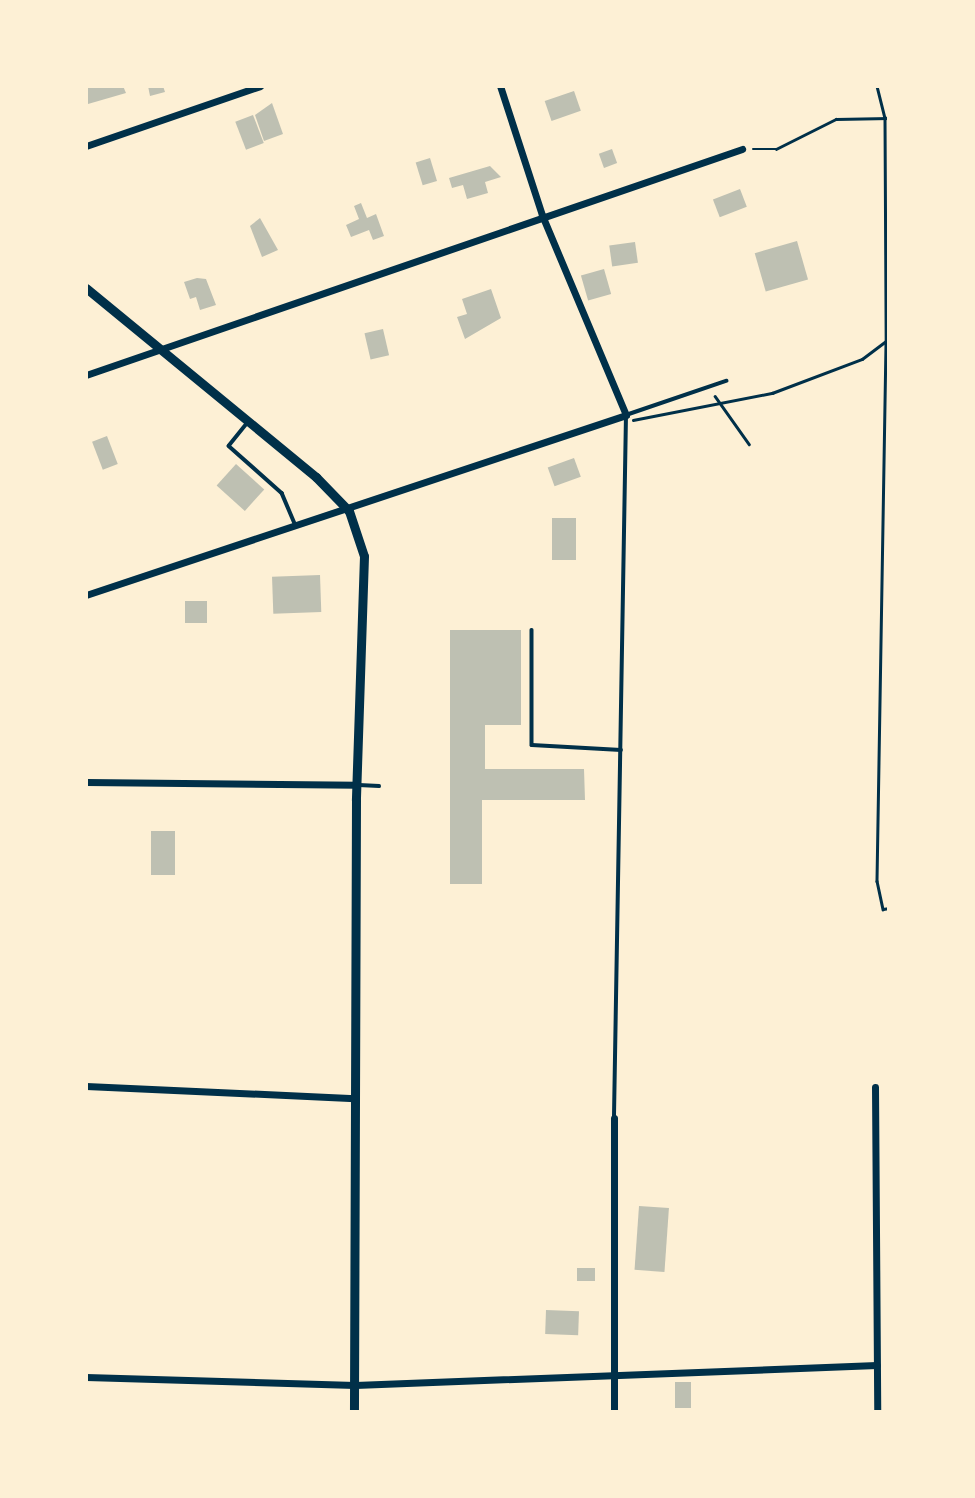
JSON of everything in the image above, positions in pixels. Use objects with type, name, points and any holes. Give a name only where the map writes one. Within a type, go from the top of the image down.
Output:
[{"type":"street","points":[[86,146],[260,86]]},
{"type":"street","points":[[86,594],[349,511],[626,415],[542,215],[500,86]]},
{"type":"street","points":[[86,375],[542,215],[742,149]]},
{"type":"street","points":[[86,288],[249,422],[349,511],[364,556],[357,785],[355,1412]]},
{"type":"street","points":[[86,782],[357,785]]},
{"type":"street","points":[[86,1086],[355,1098]]},
{"type":"street","points":[[875,1087],[877,1412]]},
{"type":"street","points":[[614,1118],[614,1412]]},
{"type":"street","points":[[86,1377],[355,1385],[877,1365]]},
{"type":"lane","points":[[614,1118],[626,415],[726,381]]},
{"type":"lane","points":[[249,422],[229,446],[282,493],[297,528]]},
{"type":"lane","points":[[532,630],[532,745],[621,750]]},
{"type":"lane","points":[[357,785],[379,786]]},
{"type":"lane","points":[[877,1365],[886,1365]]},
{"type":"path","points":[[877,86],[887,118],[877,881],[883,909],[889,908]]},
{"type":"path","points":[[742,149],[776,149],[836,119],[887,118]]},
{"type":"path","points":[[626,415],[635,422],[772,393],[886,344],[889,339]]},
{"type":"path","points":[[715,396],[749,444]]},
{"type":"building","points":[[86,86],[123,86],[126,93],[88,104]]},
{"type":"building","points":[[148,86],[163,86],[165,92],[150,96]]},
{"type":"building","points":[[574,91],[581,111],[552,121],[545,101]]},
{"type":"building","points":[[272,103],[283,134],[264,141],[255,115]]},
{"type":"building","points":[[253,115],[264,143],[246,150],[235,122]]},
{"type":"building","points":[[612,149],[617,163],[604,168],[599,154]]},
{"type":"building","points":[[430,158],[437,181],[423,185],[416,162]]},
{"type":"building","points":[[490,166],[501,177],[485,182],[488,193],[467,199],[463,185],[452,188],[449,178]]},
{"type":"building","points":[[740,189],[747,207],[720,217],[713,199]]},
{"type":"building","points":[[361,203],[367,218],[376,214],[384,236],[373,240],[369,230],[351,237],[346,225],[359,219],[354,206]]},
{"type":"building","points":[[260,218],[278,250],[262,257],[250,226]]},
{"type":"building","points":[[797,241],[808,279],[766,292],[755,253]]},
{"type":"building","points":[[635,242],[638,263],[612,266],[609,246]]},
{"type":"building","points":[[604,269],[611,294],[588,301],[581,276]]},
{"type":"building","points":[[197,278],[206,279],[216,305],[200,310],[196,297],[190,299],[184,282]]},
{"type":"building","points":[[491,289],[501,318],[465,339],[457,317],[467,314],[462,299]]},
{"type":"building","points":[[383,329],[389,355],[371,360],[364,333]]},
{"type":"building","points":[[107,436],[118,464],[103,470],[92,442]]},
{"type":"building","points":[[574,458],[581,477],[555,486],[548,468]]},
{"type":"building","points":[[236,464],[264,489],[245,511],[217,486]]},
{"type":"building","points":[[552,518],[576,518],[576,560],[552,560]]},
{"type":"building","points":[[320,575],[321,612],[273,614],[272,577]]},
{"type":"building","points":[[185,601],[207,601],[207,623],[185,623]]},
{"type":"building","points":[[450,630],[521,630],[521,725],[485,725],[485,769],[584,769],[585,800],[482,800],[482,884],[450,884]]},
{"type":"building","points":[[151,831],[175,831],[175,875],[151,875]]},
{"type":"building","points":[[639,1206],[669,1208],[664,1272],[635,1270]]},
{"type":"building","points":[[577,1268],[595,1268],[595,1281],[577,1281]]},
{"type":"building","points":[[546,1310],[579,1311],[578,1335],[545,1334]]},
{"type":"building","points":[[675,1382],[691,1382],[691,1408],[675,1408]]}]
